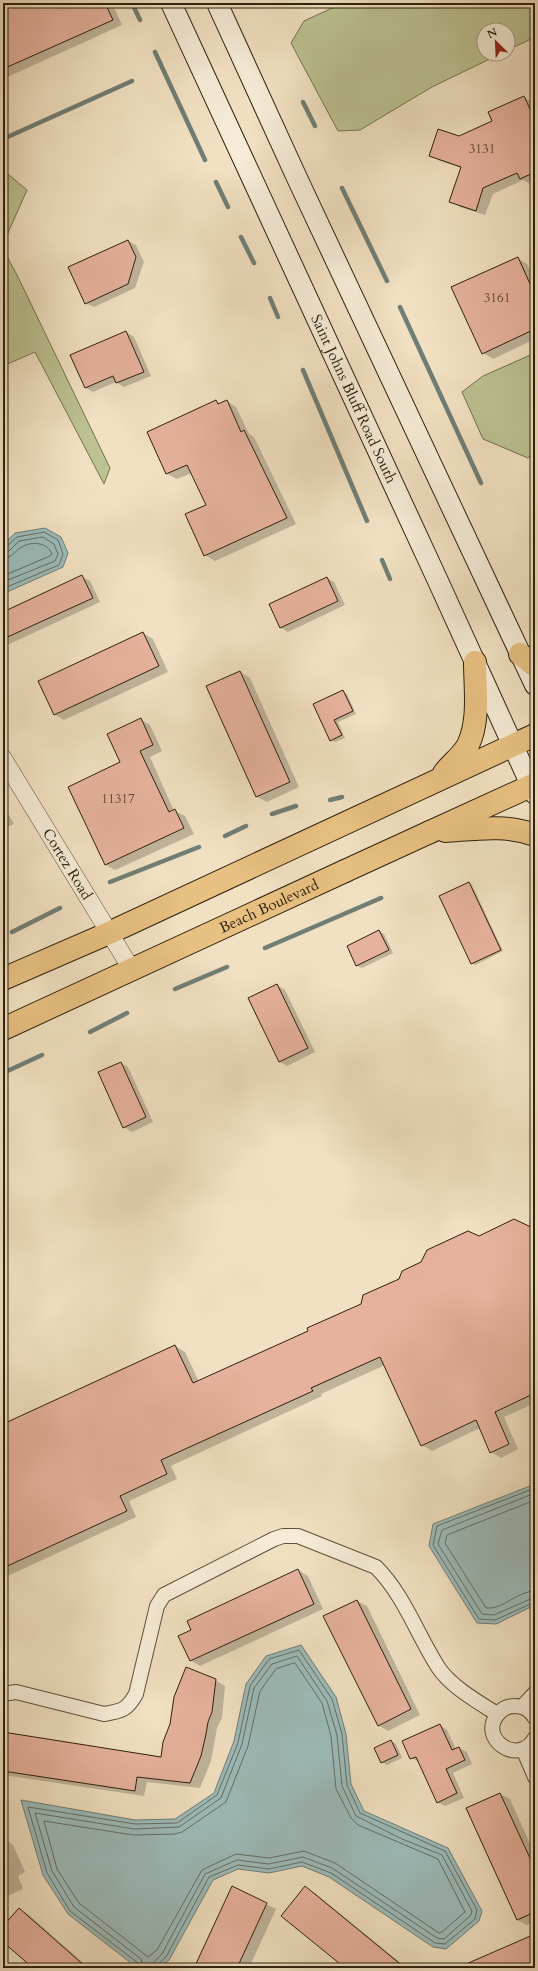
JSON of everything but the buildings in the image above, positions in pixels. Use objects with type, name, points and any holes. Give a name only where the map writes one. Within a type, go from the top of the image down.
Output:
[{"type":"main road","name":"Saint Johns Bluff Road South","points":[[171,3],[512,746],[534,788]]},
{"type":"main road","points":[[217,3],[300,185],[528,660],[535,685]]},
{"type":"main road","points":[[438,780],[468,746],[472,733],[476,706],[474,662]]},
{"type":"main road","points":[[3,979],[109,932],[535,735]]},
{"type":"main road","name":"Beach Boulevard","points":[[3,1029],[430,832],[534,788]]},
{"type":"main road","points":[[430,832],[497,827],[521,830],[535,835]]},
{"type":"street","name":"Cortez Road","points":[[3,758],[132,970]]},
{"type":"street","points":[[3,1694],[16,1692],[104,1714],[117,1712],[129,1706],[136,1694],[157,1606],[164,1595],[274,1539],[283,1536],[298,1536],[376,1567],[386,1577],[438,1668],[468,1696],[497,1714]]},
{"type":"street","points":[[522,1707],[535,1693]]},
{"type":"street","points":[[535,1718],[529,1710],[522,1707],[508,1707],[497,1714],[492,1728],[497,1742],[508,1750],[523,1749],[529,1746],[535,1738]]},
{"type":"street","points":[[523,1749],[535,1777]]},
{"type":"green space","points":[[343,3],[535,3],[535,37],[516,46],[516,22],[476,22],[476,62],[484,62],[432,87],[360,130],[338,131],[291,43],[304,21]]},
{"type":"green space","points":[[3,170],[27,190],[3,244]]},
{"type":"green space","points":[[3,249],[110,468],[104,484],[35,352],[3,366]]},
{"type":"green space","points":[[535,353],[535,451],[528,458],[483,439],[462,392],[483,376]]},
{"type":"water","points":[[45,528],[61,537],[68,553],[63,567],[7,592],[3,591],[3,545],[15,533]]},
{"type":"water","points":[[535,1484],[535,1605],[496,1624],[477,1623],[429,1546],[433,1524]]},
{"type":"water","points":[[301,1645],[336,1697],[346,1734],[351,1784],[364,1811],[448,1848],[482,1911],[479,1921],[446,1949],[433,1947],[329,1877],[302,1866],[269,1873],[238,1869],[213,1880],[169,1960],[160,1968],[136,1967],[68,1914],[43,1875],[21,1800],[135,1820],[175,1819],[214,1793],[234,1741],[246,1684],[266,1656]]},
{"type":"waterway","points":[[132,3],[140,20]]},
{"type":"waterway","points":[[155,52],[205,160]]},
{"type":"waterway","points":[[3,139],[132,81]]},
{"type":"waterway","points":[[303,102],[315,126]]},
{"type":"waterway","points":[[216,182],[228,207]]},
{"type":"waterway","points":[[342,188],[387,281]]},
{"type":"waterway","points":[[241,237],[254,263]]},
{"type":"waterway","points":[[270,298],[278,317]]},
{"type":"waterway","points":[[400,307],[481,483]]},
{"type":"waterway","points":[[303,370],[367,521]]},
{"type":"waterway","points":[[382,560],[390,579]]},
{"type":"waterway","points":[[330,800],[342,797]]},
{"type":"waterway","points":[[272,814],[296,806]]},
{"type":"waterway","points":[[225,836],[246,826]]},
{"type":"waterway","points":[[110,882],[199,847]]},
{"type":"waterway","points":[[265,948],[381,898]]},
{"type":"waterway","points":[[12,932],[60,908]]},
{"type":"waterway","points":[[175,989],[227,967]]},
{"type":"waterway","points":[[90,1032],[127,1013]]},
{"type":"waterway","points":[[3,1073],[42,1055]]}]
